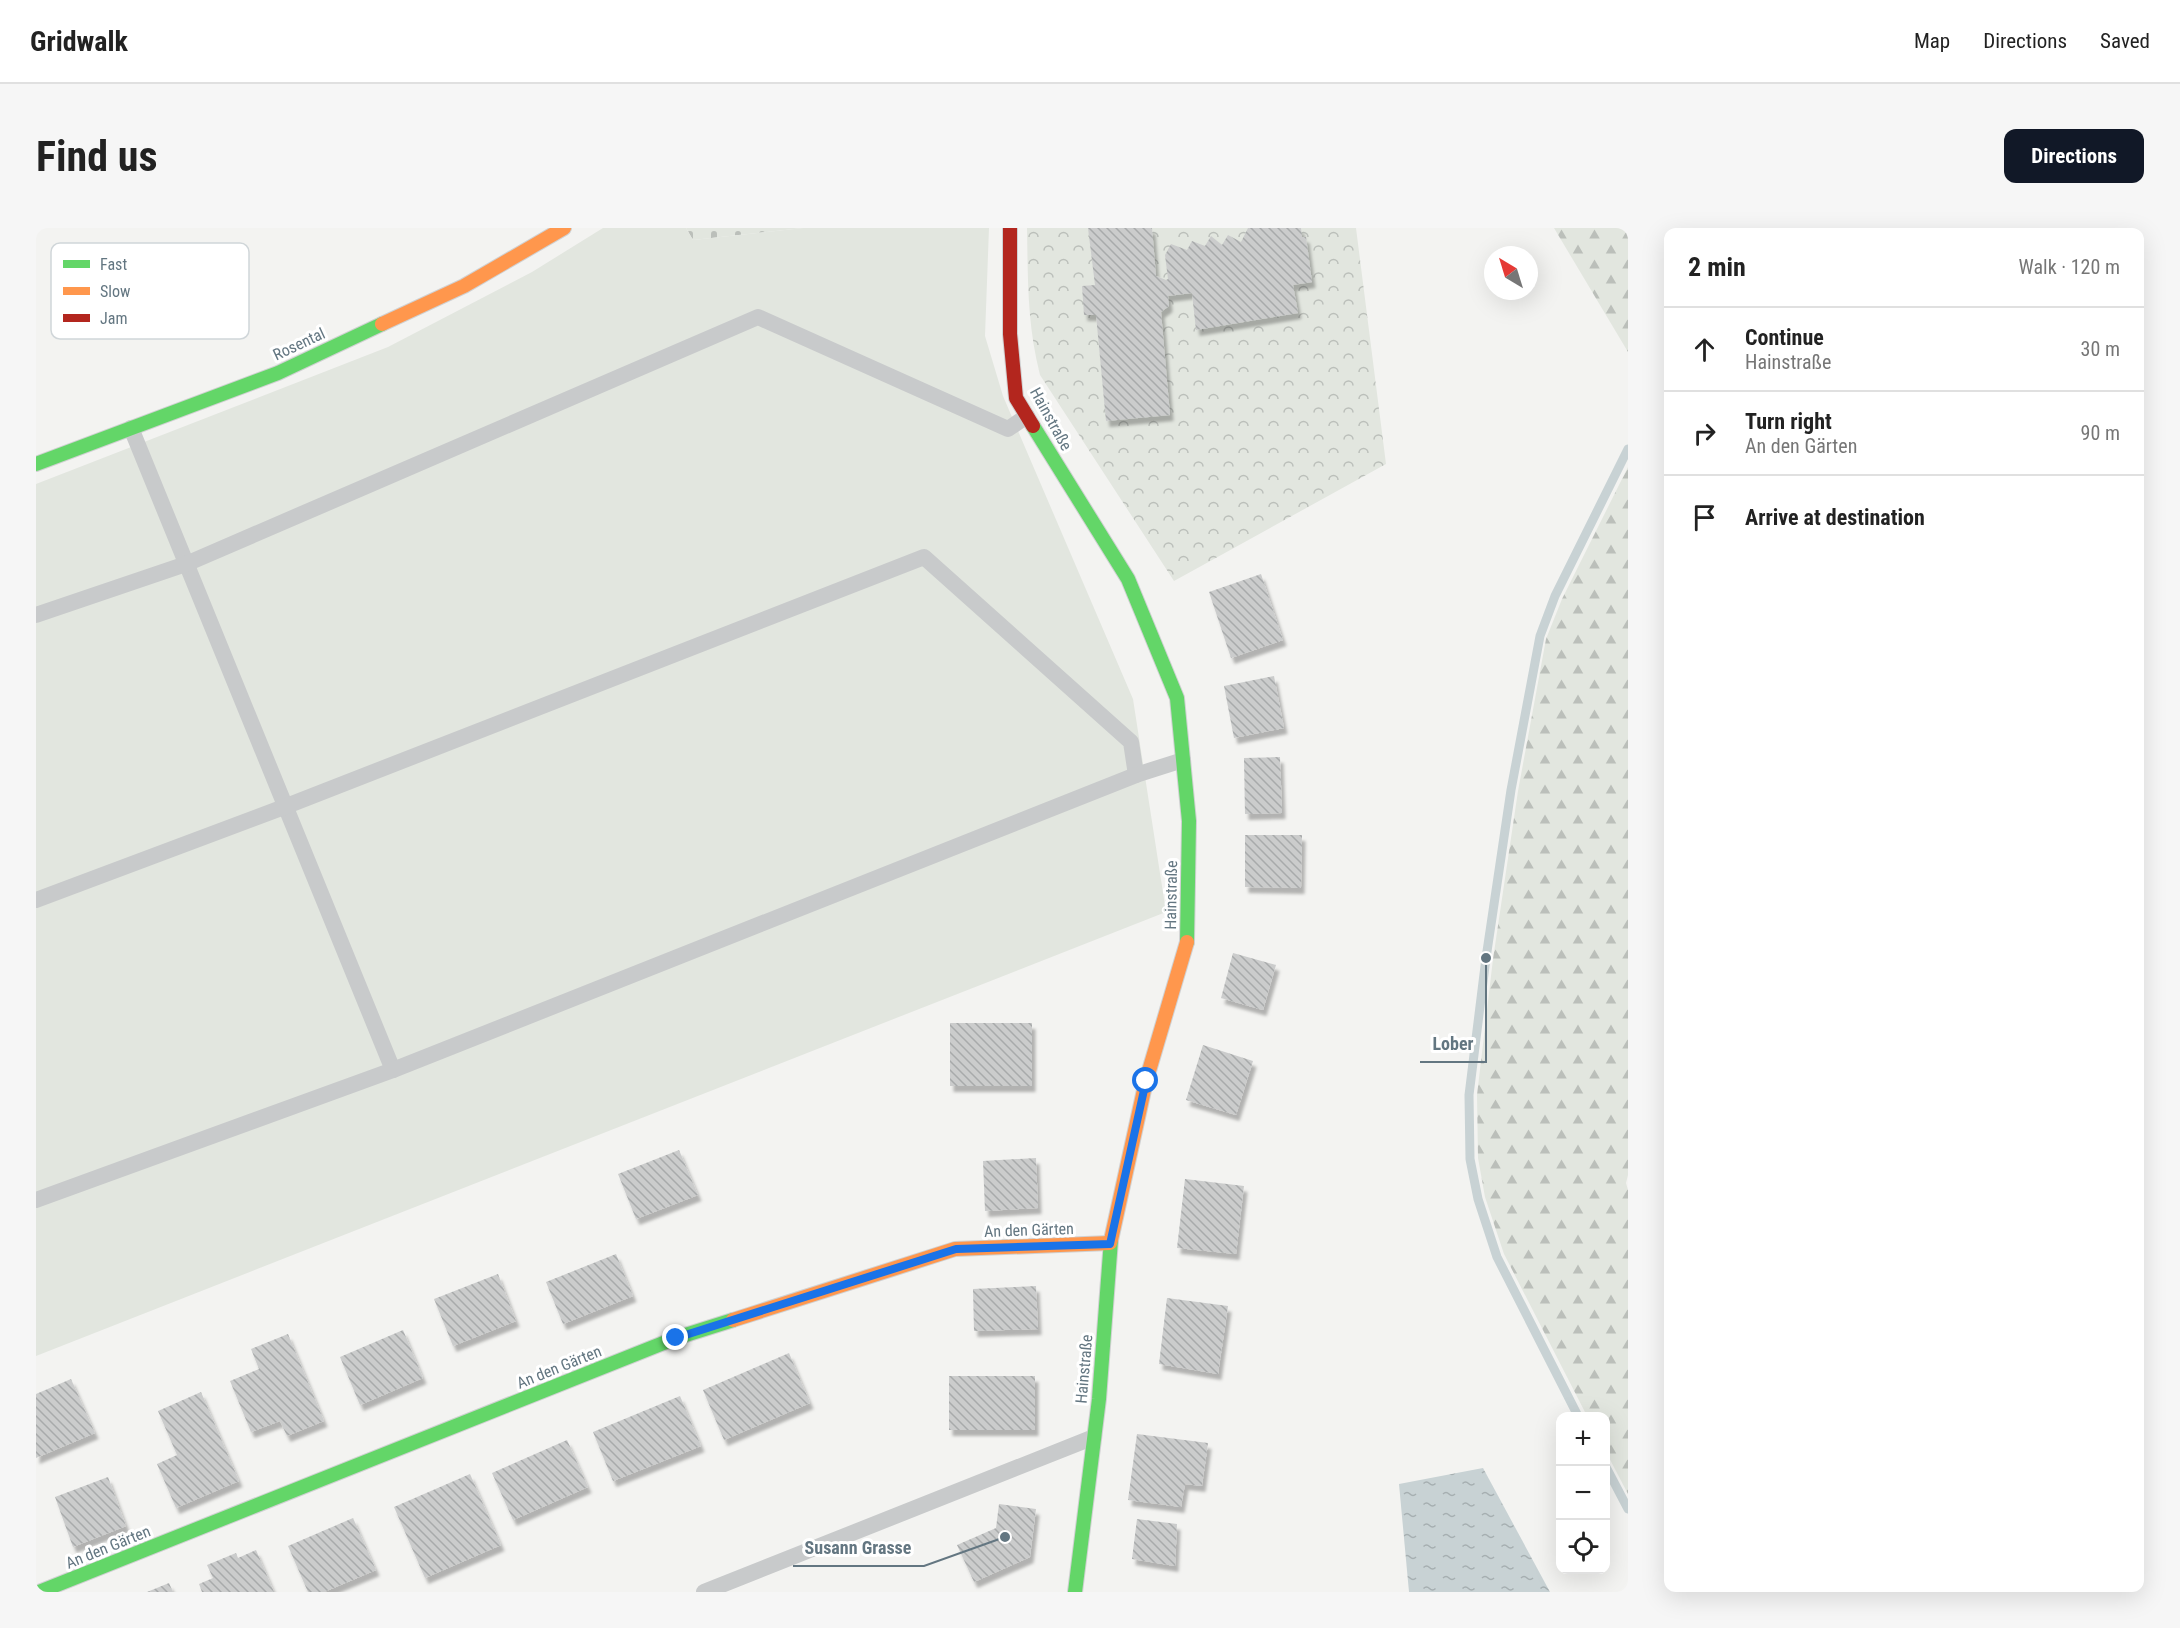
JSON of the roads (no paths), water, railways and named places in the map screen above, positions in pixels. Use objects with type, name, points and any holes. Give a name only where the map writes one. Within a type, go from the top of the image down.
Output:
[{"type":"street","name":"Rosental","points":[[36,464],[278,373],[464,286],[564,228]]},
{"type":"street","name":"Hainstraße","points":[[1010,228],[1010,334],[1016,398],[1128,579],[1177,698],[1189,821],[1187,946],[1146,1081],[1110,1244],[1099,1399],[1075,1592]]},
{"type":"street","name":"An den Gärten","points":[[39,1592],[676,1338],[956,1249],[1110,1244]]},
{"type":"lane","points":[[36,615],[186,564],[758,317],[1008,429],[1028,416]]},
{"type":"lane","points":[[131,428],[393,1070]]},
{"type":"lane","points":[[36,900],[284,807],[924,557],[1131,742],[1136,775]]},
{"type":"lane","points":[[36,1200],[393,1070],[1136,775],[1183,760]]},
{"type":"lane","points":[[704,1592],[1094,1437]]},
{"type":"water","points":[[1483,1468],[1550,1592],[1409,1592],[1399,1484]]},
{"type":"waterway","points":[[1576,1412],[1497,1257],[1478,1199],[1470,1159],[1469,1095],[1486,958],[1511,790],[1540,636],[1555,596],[1628,449]]},
{"type":"waterway","points":[[1610,1475],[1628,1509]]},
{"type":"place","name":"Lober","points":[[1486,958]]},
{"type":"place","name":"Susann Grasse","points":[[1005,1537]]}]
